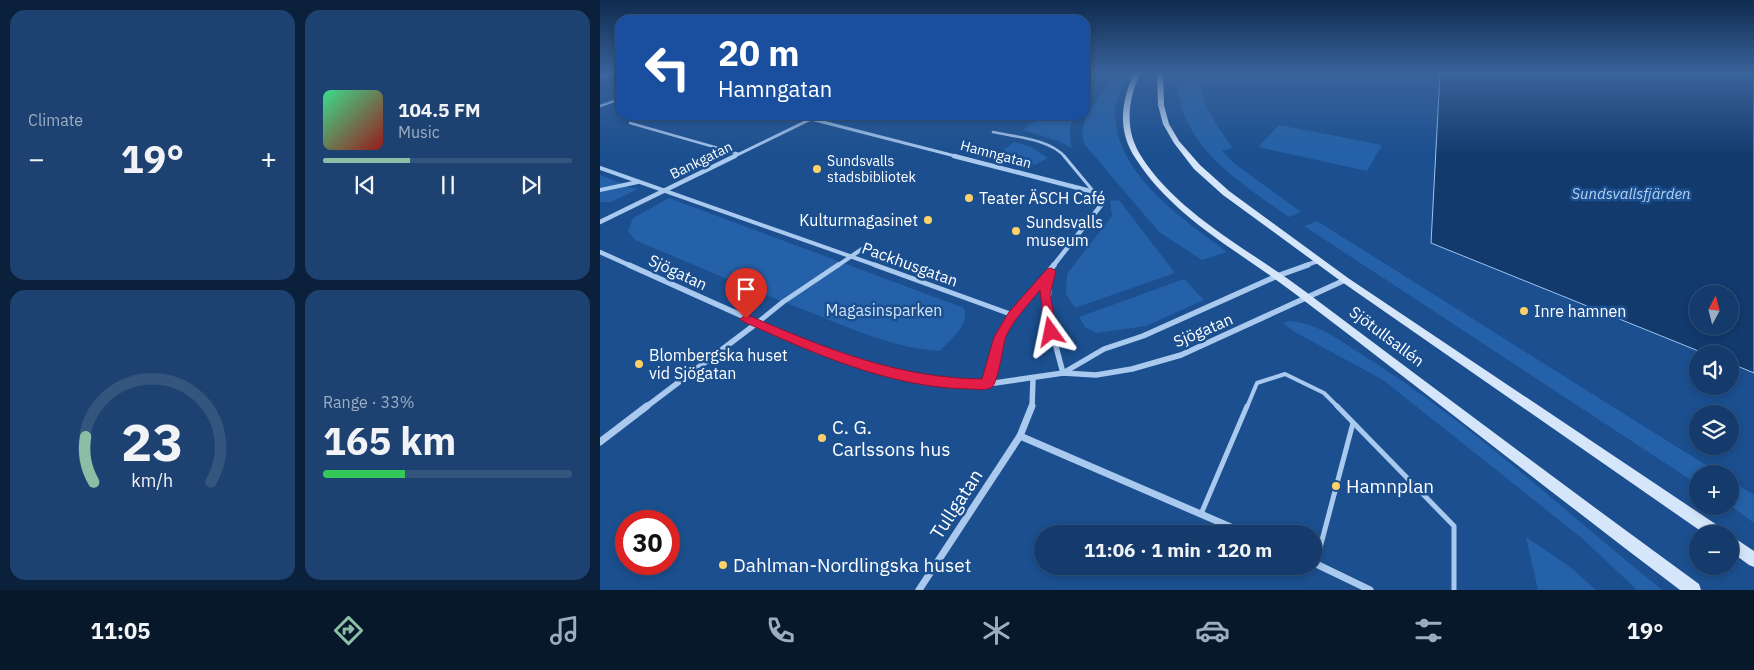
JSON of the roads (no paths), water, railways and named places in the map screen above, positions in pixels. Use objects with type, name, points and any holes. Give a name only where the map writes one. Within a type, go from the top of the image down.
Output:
[{"type":"main road","name":"Sjötullsallén","points":[[1127,101],[1125,120],[1129,139],[1139,159],[1160,184],[1188,210],[1693,590]]},
{"type":"main road","name":"Sjötullsallén","points":[[1161,101],[1166,124],[1176,142],[1196,167],[1226,193],[1345,280],[1577,436],[1705,525]]},
{"type":"main road","points":[[1739,549],[1754,560]]},
{"type":"street","name":"Bankgatan","points":[[600,222],[809,120]]},
{"type":"street","name":"Hamngatan","points":[[815,120],[1094,192]]},
{"type":"street","name":"Packhusgatan","points":[[601,169],[852,256],[1013,315]]},
{"type":"street","points":[[600,190],[639,182]]},
{"type":"street","points":[[988,384],[1000,337],[1013,315],[1096,215],[1102,204],[1094,192]]},
{"type":"street","points":[[600,442],[783,302],[862,249]]},
{"type":"street","name":"Sjögatan","points":[[600,252],[825,353],[900,374],[945,383],[988,384],[1034,379],[1063,373],[1096,375],[1132,369],[1181,355],[1345,280]]},
{"type":"street","name":"Sjögatan","points":[[1063,373],[1104,349],[1158,329],[1277,276],[1318,261]]},
{"type":"street","points":[[1051,271],[1045,294],[1047,317],[1063,373]]},
{"type":"street","points":[[1034,379],[1032,404],[1020,436],[1226,525]]},
{"type":"street","name":"Tullgatan","points":[[919,590],[1020,436]]},
{"type":"street","points":[[1322,566],[1370,590]]},
{"type":"lane","points":[[600,106],[615,101]]},
{"type":"lane","points":[[630,123],[739,154]]},
{"type":"lane","points":[[993,132],[1042,143],[1062,153],[1094,192]]},
{"type":"lane","points":[[1201,514],[1257,383],[1285,374],[1324,393],[1454,526],[1454,590]]},
{"type":"lane","points":[[1322,533],[1353,423]]},
{"type":"water","name":"Sundsvallsfjärden","points":[[1439,101],[1754,101],[1754,373],[1739,367],[1739,345],[1689,345],[1689,347],[1431,243]]},
{"type":"place","name":"Sundsvalls stadsbibliotek","points":[[817,169]]},
{"type":"place","name":"Teater ÄSCH Café","points":[[969,198]]},
{"type":"place","name":"Kulturmagasinet","points":[[928,220]]},
{"type":"place","name":"Sundsvalls museum","points":[[1016,231]]},
{"type":"place","name":"Inre hamnen","points":[[1524,311]]},
{"type":"place","name":"Blombergska huset vid Sjögatan","points":[[639,364]]},
{"type":"place","name":"C. G. Carlssons hus","points":[[822,438]]},
{"type":"place","name":"Hamnplan","points":[[1336,486]]},
{"type":"place","name":"Dahlman-Nordlingska huset","points":[[723,565]]},
{"type":"park label","name":"Magasinsparken","points":[[884,310]]}]
